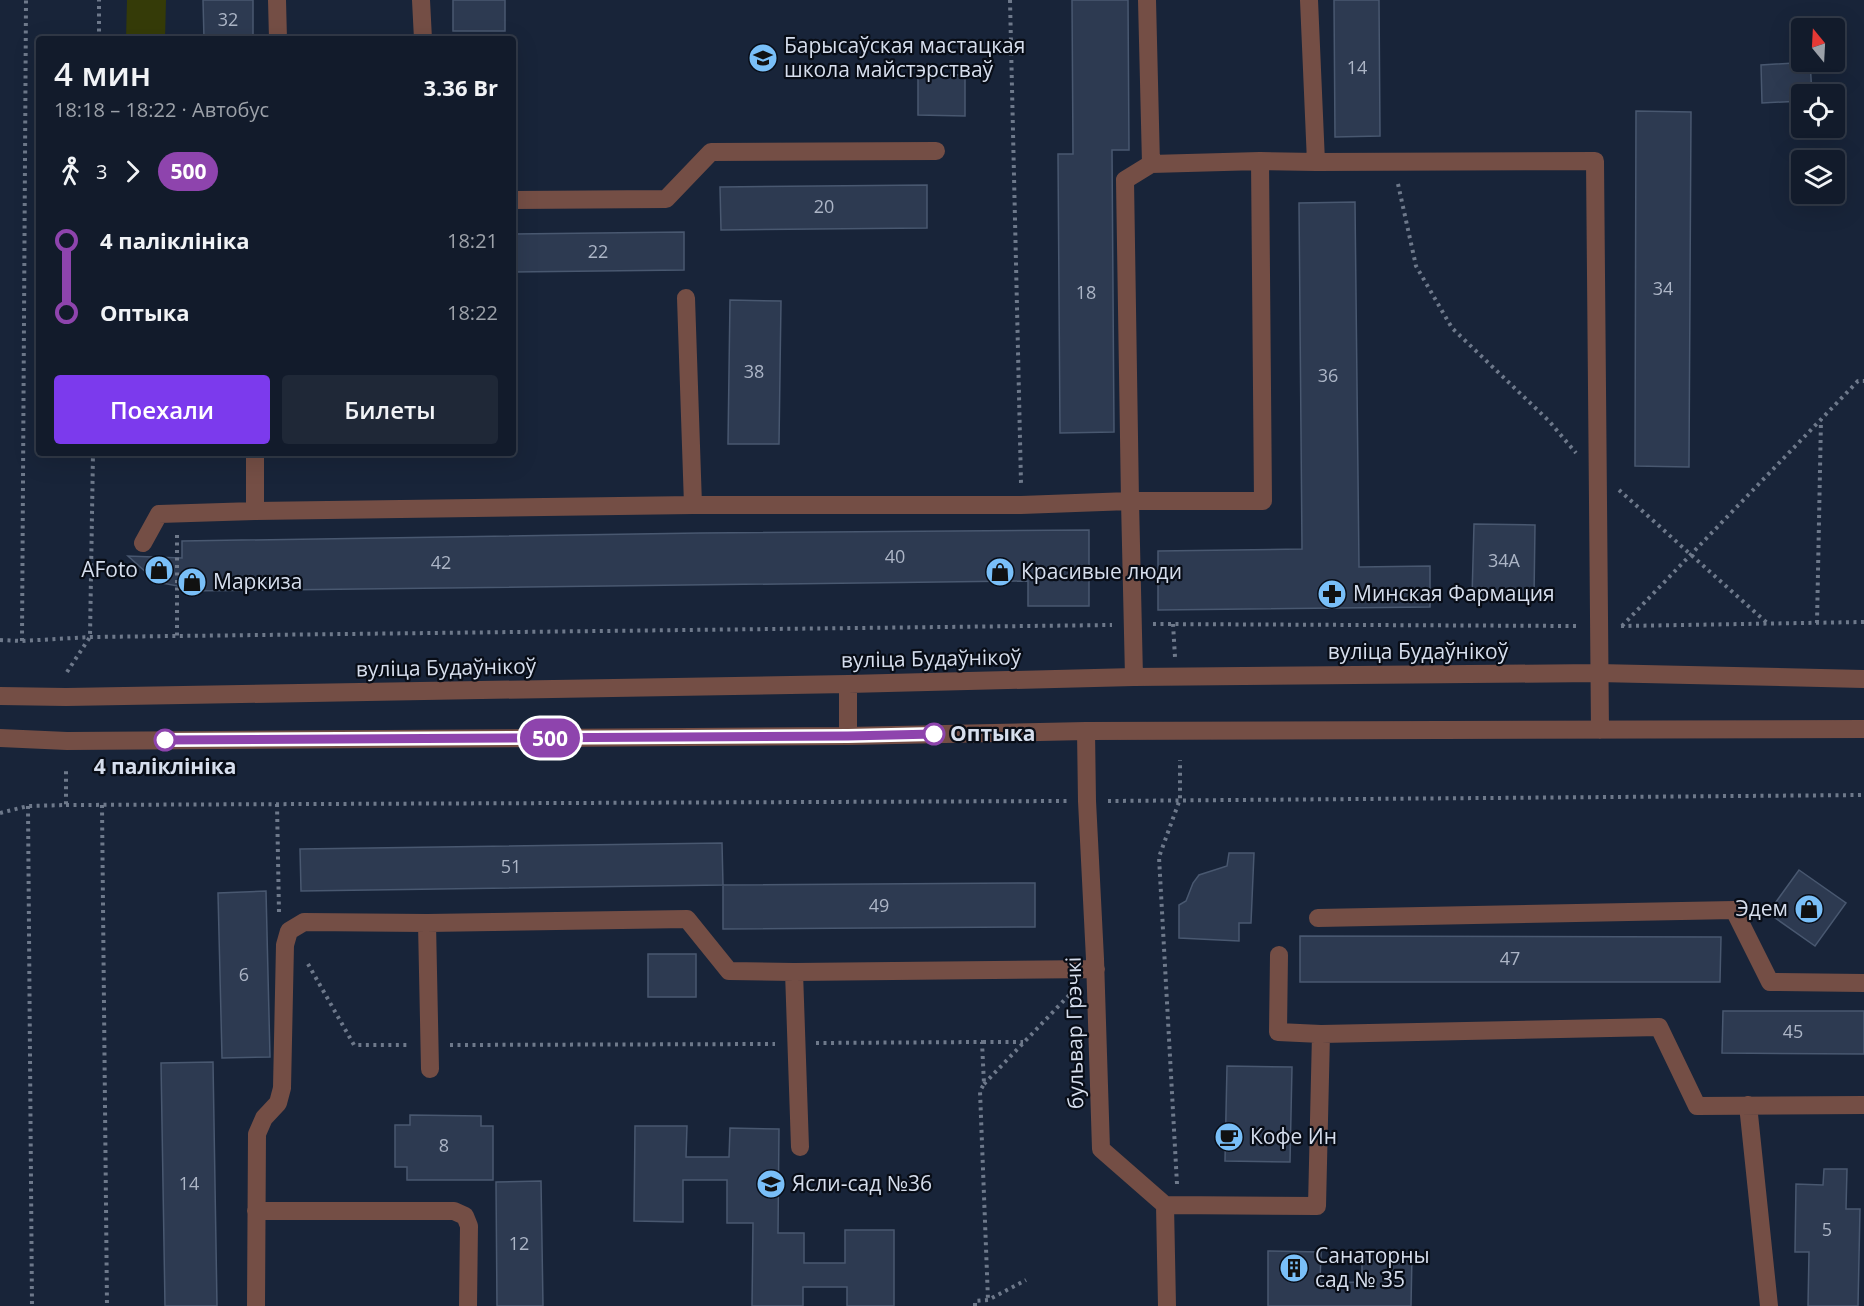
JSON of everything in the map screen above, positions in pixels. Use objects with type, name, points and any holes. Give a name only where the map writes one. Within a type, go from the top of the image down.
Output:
[{"type":"street","points":[[277,0],[278,36]]},
{"type":"street","points":[[421,0],[423,36]]},
{"type":"street","points":[[1147,0],[1151,164]]},
{"type":"street","points":[[1309,0],[1316,162]]},
{"type":"street","points":[[516,200],[666,199],[711,152],[936,152]]},
{"type":"street","points":[[143,543],[159,514],[693,505],[1021,505],[1130,501],[1263,501],[1260,161]]},
{"type":"street","points":[[1134,677],[1125,180],[1151,164],[1260,161],[1595,161],[1600,730]]},
{"type":"street","points":[[686,298],[693,505]]},
{"type":"street","points":[[255,456],[255,511]]},
{"type":"street","name":"вуліца Будаўнікоў","points":[[0,696],[66,697],[848,684],[1134,677],[1598,673],[1864,680]]},
{"type":"street","points":[[848,684],[848,736]]},
{"type":"street","points":[[0,738],[67,741],[848,736],[1086,730],[1864,729]]},
{"type":"street","name":"бульвар Грэчкі","points":[[1086,730],[1101,1149],[1172,1205]]},
{"type":"street","points":[[1318,918],[1734,910],[1770,982],[1864,983]]},
{"type":"street","points":[[256,1306],[257,1134],[264,1118],[278,1103],[282,1088],[285,945],[289,931],[304,922],[687,919],[729,971],[1095,969]]},
{"type":"street","points":[[427,922],[430,1069]]},
{"type":"street","points":[[1280,955],[1278,1032],[1321,1034],[1659,1027],[1697,1106],[1864,1105]]},
{"type":"street","points":[[794,972],[800,1148]]},
{"type":"street","points":[[1167,1306],[1172,1205],[1317,1206],[1321,1034]]},
{"type":"street","points":[[1748,1105],[1769,1306]]},
{"type":"street","points":[[256,1211],[454,1211],[465,1216],[469,1226],[468,1306]]},
{"type":"path","points":[[22,641],[26,0]]},
{"type":"path","points":[[99,0],[99,36]]},
{"type":"path","points":[[1011,0],[1021,505]]},
{"type":"path","points":[[1394,161],[1416,266],[1452,328],[1549,421],[1597,478],[1611,483],[1768,623]]},
{"type":"path","points":[[1621,626],[1858,381],[1864,381]]},
{"type":"path","points":[[1817,622],[1821,419]]},
{"type":"path","points":[[67,672],[90,637],[93,456]]},
{"type":"path","points":[[0,640],[1133,624],[1621,626],[1864,622]]},
{"type":"path","points":[[1173,624],[1176,661]]},
{"type":"path","points":[[1172,1205],[1159,857],[1180,799],[1180,760]]},
{"type":"path","points":[[66,767],[66,805]]},
{"type":"path","points":[[0,813],[28,806],[66,805],[1864,795]]},
{"type":"path","points":[[278,804],[279,928],[289,931]]},
{"type":"path","points":[[102,805],[107,1306]]},
{"type":"path","points":[[28,806],[32,1306]]},
{"type":"path","points":[[307,962],[354,1045],[1024,1042]]},
{"type":"path","points":[[987,1300],[981,1091],[984,1084],[1074,991]]},
{"type":"path","points":[[982,1042],[984,1084]]},
{"type":"path","points":[[975,1306],[975,1301],[987,1300],[1026,1280]]},
{"type":"green space","points":[[127,0],[166,0],[165,36],[126,36]]},
{"type":"building","points":[[203,0],[253,0],[253,36],[204,36]]},
{"type":"building","points":[[453,0],[505,0],[505,31],[453,31]]},
{"type":"building","points":[[1072,0],[1128,0],[1129,150],[1112,150],[1114,432],[1060,433],[1058,154],[1073,154]]},
{"type":"building","points":[[1334,0],[1379,0],[1380,136],[1335,137]]},
{"type":"building","points":[[1791,63],[1791,72],[1811,72],[1811,84],[1791,84],[1791,102],[1762,103],[1761,65]]},
{"type":"building","points":[[918,75],[965,75],[965,116],[918,115]]},
{"type":"building","points":[[1636,111],[1691,112],[1689,467],[1635,466]]},
{"type":"building","points":[[927,185],[927,228],[721,230],[720,187]]},
{"type":"building","points":[[1355,202],[1359,567],[1430,566],[1430,607],[1158,610],[1158,551],[1302,549],[1299,203]]},
{"type":"building","points":[[684,232],[684,270],[516,272],[516,234]]},
{"type":"building","points":[[730,300],[781,301],[779,444],[728,444]]},
{"type":"building","points":[[1474,524],[1535,525],[1534,598],[1472,597]]},
{"type":"building","points":[[1089,530],[1089,606],[1028,606],[1028,581],[183,591],[183,587],[157,582],[128,556],[182,558],[182,541]]},
{"type":"building","points":[[722,843],[723,885],[301,891],[300,849]]},
{"type":"building","points":[[1229,853],[1254,853],[1251,923],[1239,923],[1239,941],[1179,938],[1179,905],[1186,901],[1199,875],[1227,866]]},
{"type":"building","points":[[1799,870],[1846,903],[1815,946],[1768,913]]},
{"type":"building","points":[[1035,883],[1035,927],[723,929],[723,885]]},
{"type":"building","points":[[266,891],[270,1057],[222,1058],[218,893]]},
{"type":"building","points":[[1300,936],[1721,937],[1720,982],[1300,982]]},
{"type":"building","points":[[648,954],[696,954],[696,997],[648,997]]},
{"type":"building","points":[[1723,1011],[1864,1011],[1864,1054],[1722,1053]]},
{"type":"building","points":[[213,1062],[217,1306],[165,1306],[161,1063]]},
{"type":"building","points":[[1227,1066],[1292,1067],[1290,1162],[1225,1161]]},
{"type":"building","points":[[410,1115],[481,1116],[481,1126],[493,1126],[493,1180],[407,1180],[407,1167],[395,1167],[395,1125],[410,1125]]},
{"type":"building","points":[[635,1126],[687,1126],[686,1157],[729,1157],[730,1128],[779,1129],[778,1233],[804,1233],[804,1263],[845,1263],[845,1230],[894,1230],[894,1306],[847,1306],[847,1287],[803,1287],[803,1306],[752,1306],[753,1223],[727,1223],[727,1180],[683,1180],[683,1222],[634,1221]]},
{"type":"building","points":[[1824,1169],[1847,1169],[1846,1209],[1860,1209],[1858,1306],[1808,1306],[1809,1252],[1795,1252],[1796,1184],[1823,1185]]},
{"type":"building","points":[[541,1181],[543,1306],[497,1306],[496,1182]]},
{"type":"building","name":"Санаторны сад № 35","points":[[1268,1251],[1321,1252],[1320,1283],[1362,1282],[1362,1253],[1412,1254],[1411,1306],[1268,1306]]},
{"type":"bus line","name":"500","points":[[165,740],[934,734]]},
{"type":"place","name":"Барысаўская мастацкая школа майстэрстваў","points":[[763,58]]},
{"type":"place","name":"AFoto","points":[[159,570]]},
{"type":"place","name":"Красивые люди","points":[[1000,572]]},
{"type":"place","name":"Маркиза","points":[[192,582]]},
{"type":"place","name":"Минская Фармация","points":[[1332,594]]},
{"type":"place","name":"Оптыка","points":[[934,734]]},
{"type":"place","name":"4 паліклініка","points":[[165,740]]},
{"type":"place","name":"Эдем","points":[[1809,909]]},
{"type":"place","name":"Кофе Ин","points":[[1229,1137]]},
{"type":"place","name":"Ясли-сад №36","points":[[771,1184]]},
{"type":"place","name":"Санаторны сад № 35","points":[[1294,1268]]}]
